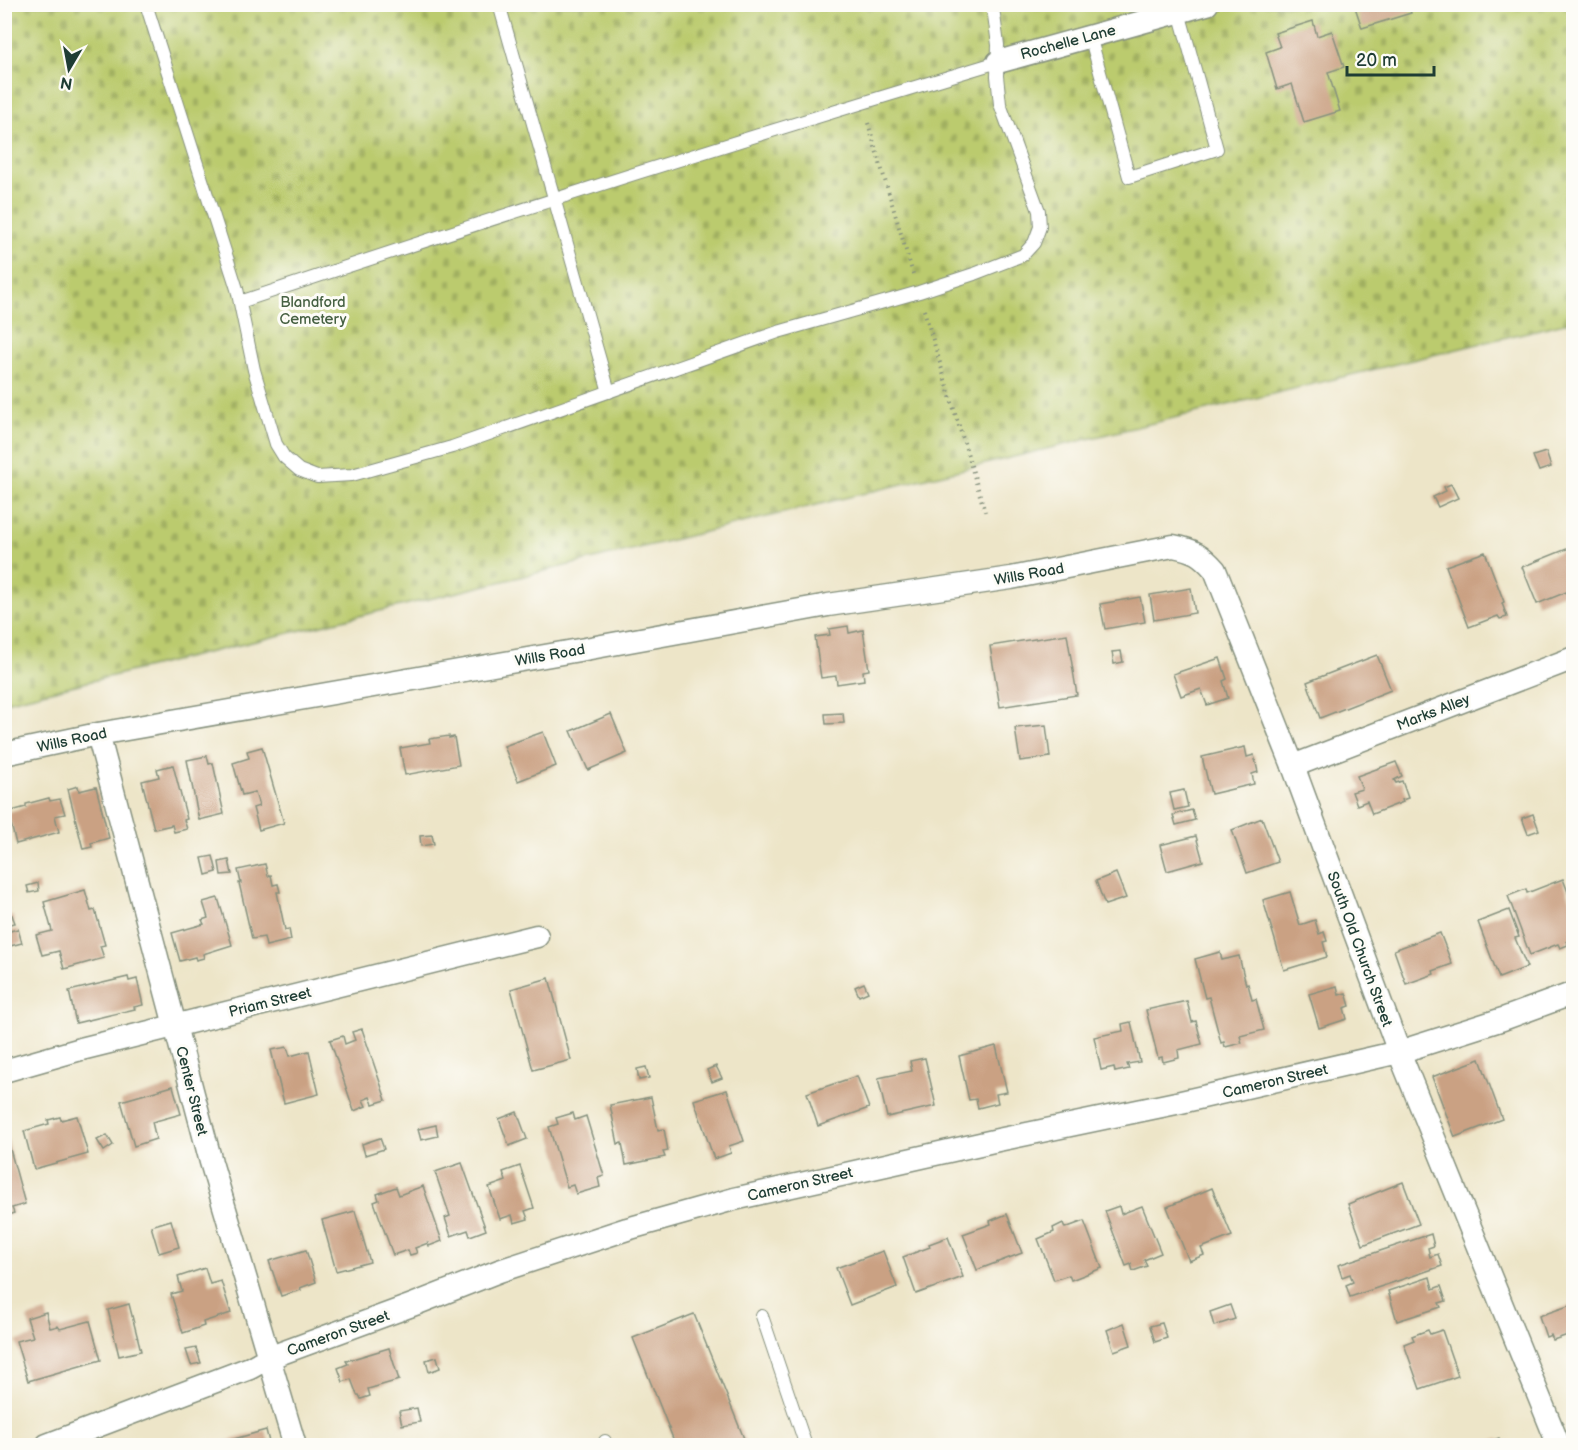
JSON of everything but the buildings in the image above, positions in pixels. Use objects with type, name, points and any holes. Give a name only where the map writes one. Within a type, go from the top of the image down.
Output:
[{"type":"street","name":"Rochelle Lane","points":[[998,62],[1207,4]]},
{"type":"street","name":"South Old Church Street","points":[[1097,561],[1173,546],[1191,549],[1203,556],[1215,570],[1293,766],[1399,1052],[1559,1446]]},
{"type":"street","name":"Wills Road","points":[[4,754],[98,734],[828,605],[1011,578],[1097,561]]},
{"type":"street","name":"Marks Alley","points":[[1293,766],[1574,658]]},
{"type":"street","name":"Center Street","points":[[98,734],[211,1162],[295,1446]]},
{"type":"street","name":"Priam Street","points":[[4,1071],[81,1049],[537,936]]},
{"type":"street","name":"Cameron Street","points":[[47,1445],[499,1271],[627,1229],[734,1199],[1399,1052],[1503,1019],[1574,993]]},
{"type":"lane","points":[[146,4],[237,289],[254,369],[276,444],[284,457],[298,470],[317,477],[352,476],[452,447],[778,332],[919,292],[1023,255],[1035,243],[1041,227],[1039,211],[1000,104],[997,76],[998,45],[994,15],[990,4]]},
{"type":"lane","points":[[499,4],[609,392]]},
{"type":"lane","points":[[1090,36],[1129,177],[1217,149],[1179,12]]},
{"type":"lane","points":[[240,302],[430,238],[998,62]]},
{"type":"lane","points":[[762,1316],[806,1446]]},
{"type":"green space","name":"Blandford Cemetery","points":[[4,5],[1573,5],[1573,321],[5,702]]}]
